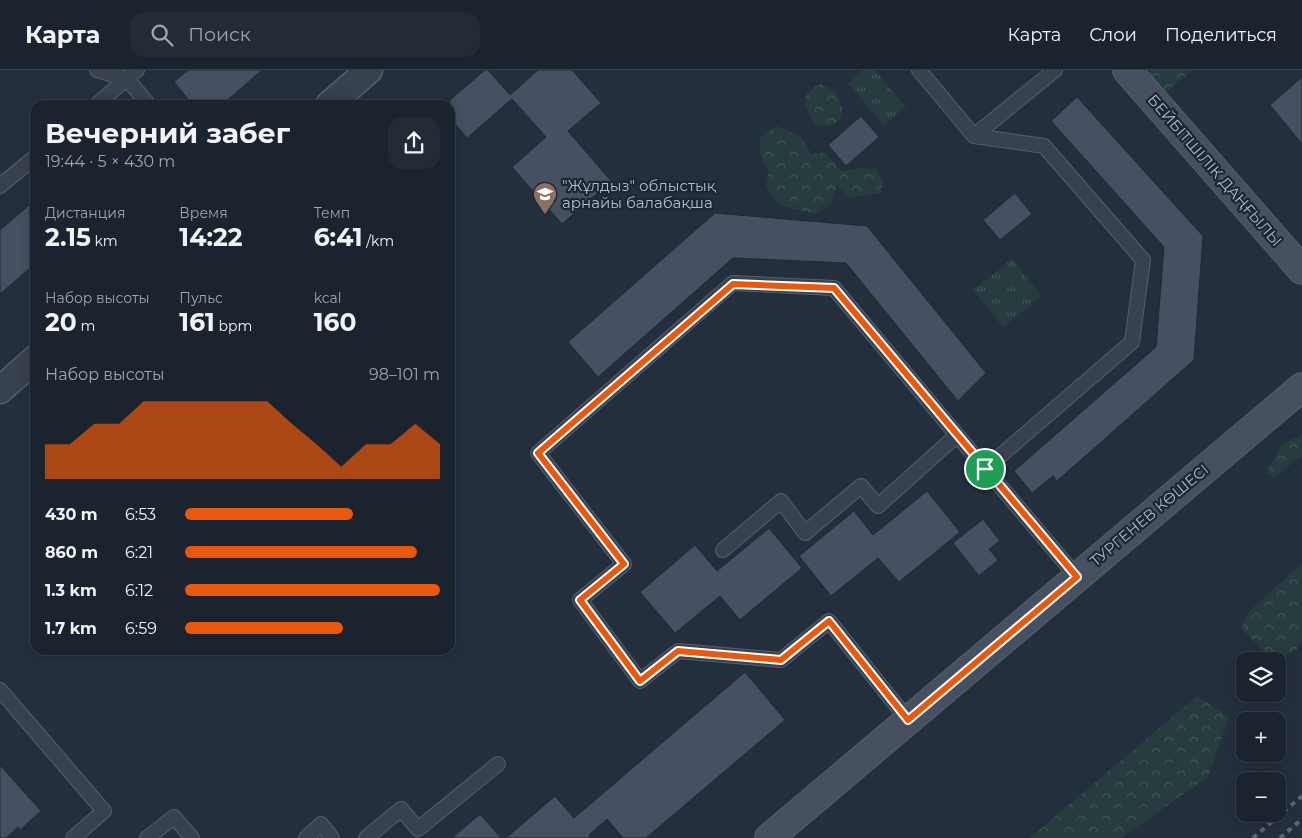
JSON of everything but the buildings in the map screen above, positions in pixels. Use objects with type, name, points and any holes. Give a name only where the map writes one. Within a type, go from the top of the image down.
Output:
[{"type":"main road","name":"БЕЙБІТШІЛІК ДАҢҒЫЛЫ","points":[[1127,70],[1302,270]]},
{"type":"main road","name":"ТУРГЕНЕВ КӨШЕСІ","points":[[769,838],[1302,387]]},
{"type":"street","points":[[335,100],[369,70]]},
{"type":"street","points":[[0,390],[30,363]]},
{"type":"lane","points":[[98,70],[132,74]]},
{"type":"lane","points":[[919,70],[974,136],[1044,146],[1143,260],[1132,342],[985,469]]},
{"type":"lane","points":[[974,136],[1054,70]]},
{"type":"lane","points":[[102,100],[132,74]]},
{"type":"lane","points":[[132,74],[147,100]]},
{"type":"lane","points":[[0,186],[30,161]]},
{"type":"lane","points":[[908,720],[829,621],[781,660],[678,651],[640,681],[580,600],[624,564],[538,453],[733,284],[834,288],[1077,577]]},
{"type":"lane","points":[[723,550],[781,501],[805,532],[861,486],[878,506],[957,435]]},
{"type":"lane","points":[[0,690],[104,811],[73,838]]},
{"type":"lane","points":[[366,838],[401,808],[418,829],[498,764]]},
{"type":"lane","points":[[147,838],[174,816],[192,838]]},
{"type":"lane","points":[[306,838],[322,824],[332,838]]},
{"type":"green space","points":[[863,70],[875,70],[906,107],[883,125],[848,83]]},
{"type":"green space","points":[[1142,70],[1192,70],[1163,95]]},
{"type":"green space","points":[[821,84],[836,91],[842,106],[842,117],[830,126],[815,124],[806,106],[806,96]]},
{"type":"green space","points":[[776,126],[800,136],[812,155],[825,152],[841,171],[861,168],[876,169],[883,181],[881,193],[849,198],[837,185],[831,204],[815,214],[789,208],[775,201],[766,187],[769,172],[761,157],[760,137]]},
{"type":"green space","points":[[1012,259],[1042,296],[1003,327],[973,290]]},
{"type":"green space","points":[[1302,434],[1302,457],[1295,460],[1274,477],[1266,473],[1281,445]]},
{"type":"green space","points":[[1302,564],[1302,640],[1296,650],[1286,655],[1286,652],[1265,652],[1241,628],[1250,610]]},
{"type":"green space","points":[[1197,696],[1229,717],[1208,777],[1121,838],[1030,838]]},
{"type":"railway","points":[[1253,838],[1302,796]]},
{"type":"railway","points":[[1280,838],[1302,819]]},
{"type":"place","name":"\"Жұлдыз\" облыстық арнайы балабақша","points":[[545,215]]},
{"type":"route","points":[[733,284],[834,288],[985,469],[1077,577],[908,720],[829,621],[781,660],[678,651],[640,681],[580,600],[624,564],[538,453],[733,284]]}]
